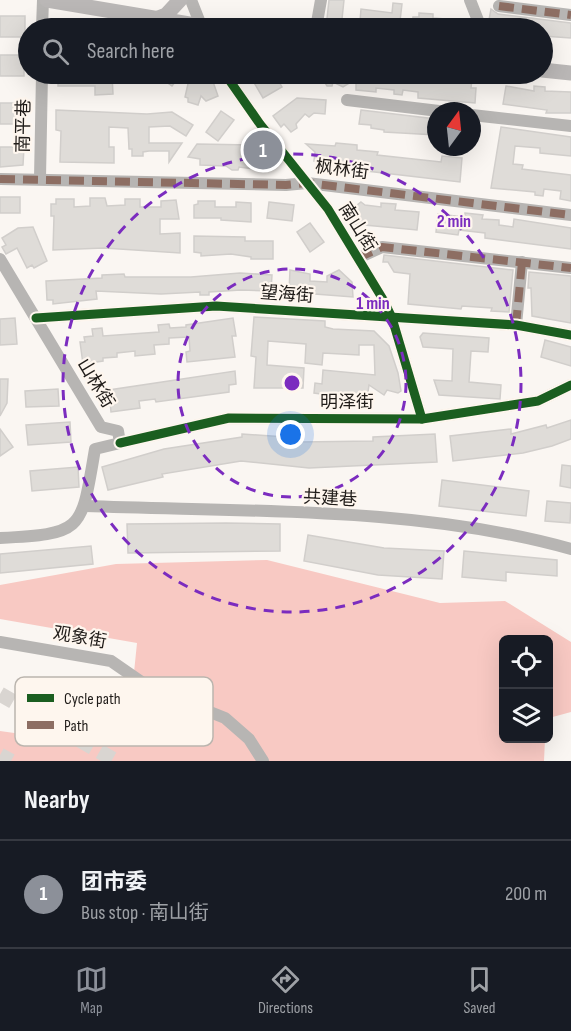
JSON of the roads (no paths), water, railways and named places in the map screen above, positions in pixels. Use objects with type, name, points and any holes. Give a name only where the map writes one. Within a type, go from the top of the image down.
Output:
[{"type":"main road","points":[[45,0],[150,18]]},
{"type":"main road","points":[[158,18],[166,15],[180,0]]},
{"type":"main road","points":[[553,71],[571,73]]},
{"type":"street","points":[[43,18],[45,0]]},
{"type":"street","points":[[191,0],[201,18]]},
{"type":"street","points":[[318,18],[321,0]]},
{"type":"street","points":[[470,0],[477,18]]},
{"type":"street","points":[[499,6],[571,15]]},
{"type":"street","name":"南平巷","points":[[40,178],[42,84]]},
{"type":"street","name":"南山街","points":[[233,84],[328,209],[392,318],[422,419]]},
{"type":"street","points":[[346,100],[427,110]]},
{"type":"street","points":[[481,116],[571,126]]},
{"type":"street","name":"枫林街","points":[[0,179],[40,178],[286,185],[307,183],[571,215]]},
{"type":"street","points":[[358,258],[382,247],[571,268]]},
{"type":"street","name":"山林街","points":[[0,260],[101,427],[118,431],[120,443]]},
{"type":"street","points":[[516,325],[522,262]]},
{"type":"street","name":"望海街","points":[[36,318],[216,306],[516,325],[571,335]]},
{"type":"street","name":"明泽街","points":[[120,443],[230,418],[422,419],[538,401],[571,385]]},
{"type":"street","points":[[0,538],[50,536],[75,524],[85,506],[95,449],[120,443]]},
{"type":"street","name":"共建巷","points":[[85,506],[413,520],[534,539],[571,549]]},
{"type":"street","name":"观象街","points":[[0,642],[111,661],[134,677]]},
{"type":"street","name":"观象街","points":[[213,713],[225,718],[249,739],[263,761]]},
{"type":"tunnel","points":[[0,694],[15,703]]},
{"type":"tunnel","points":[[90,746],[116,761]]},
{"type":"tunnel","points":[[0,755],[11,761]]},
{"type":"place","name":"团市委","points":[[263,150]]}]
